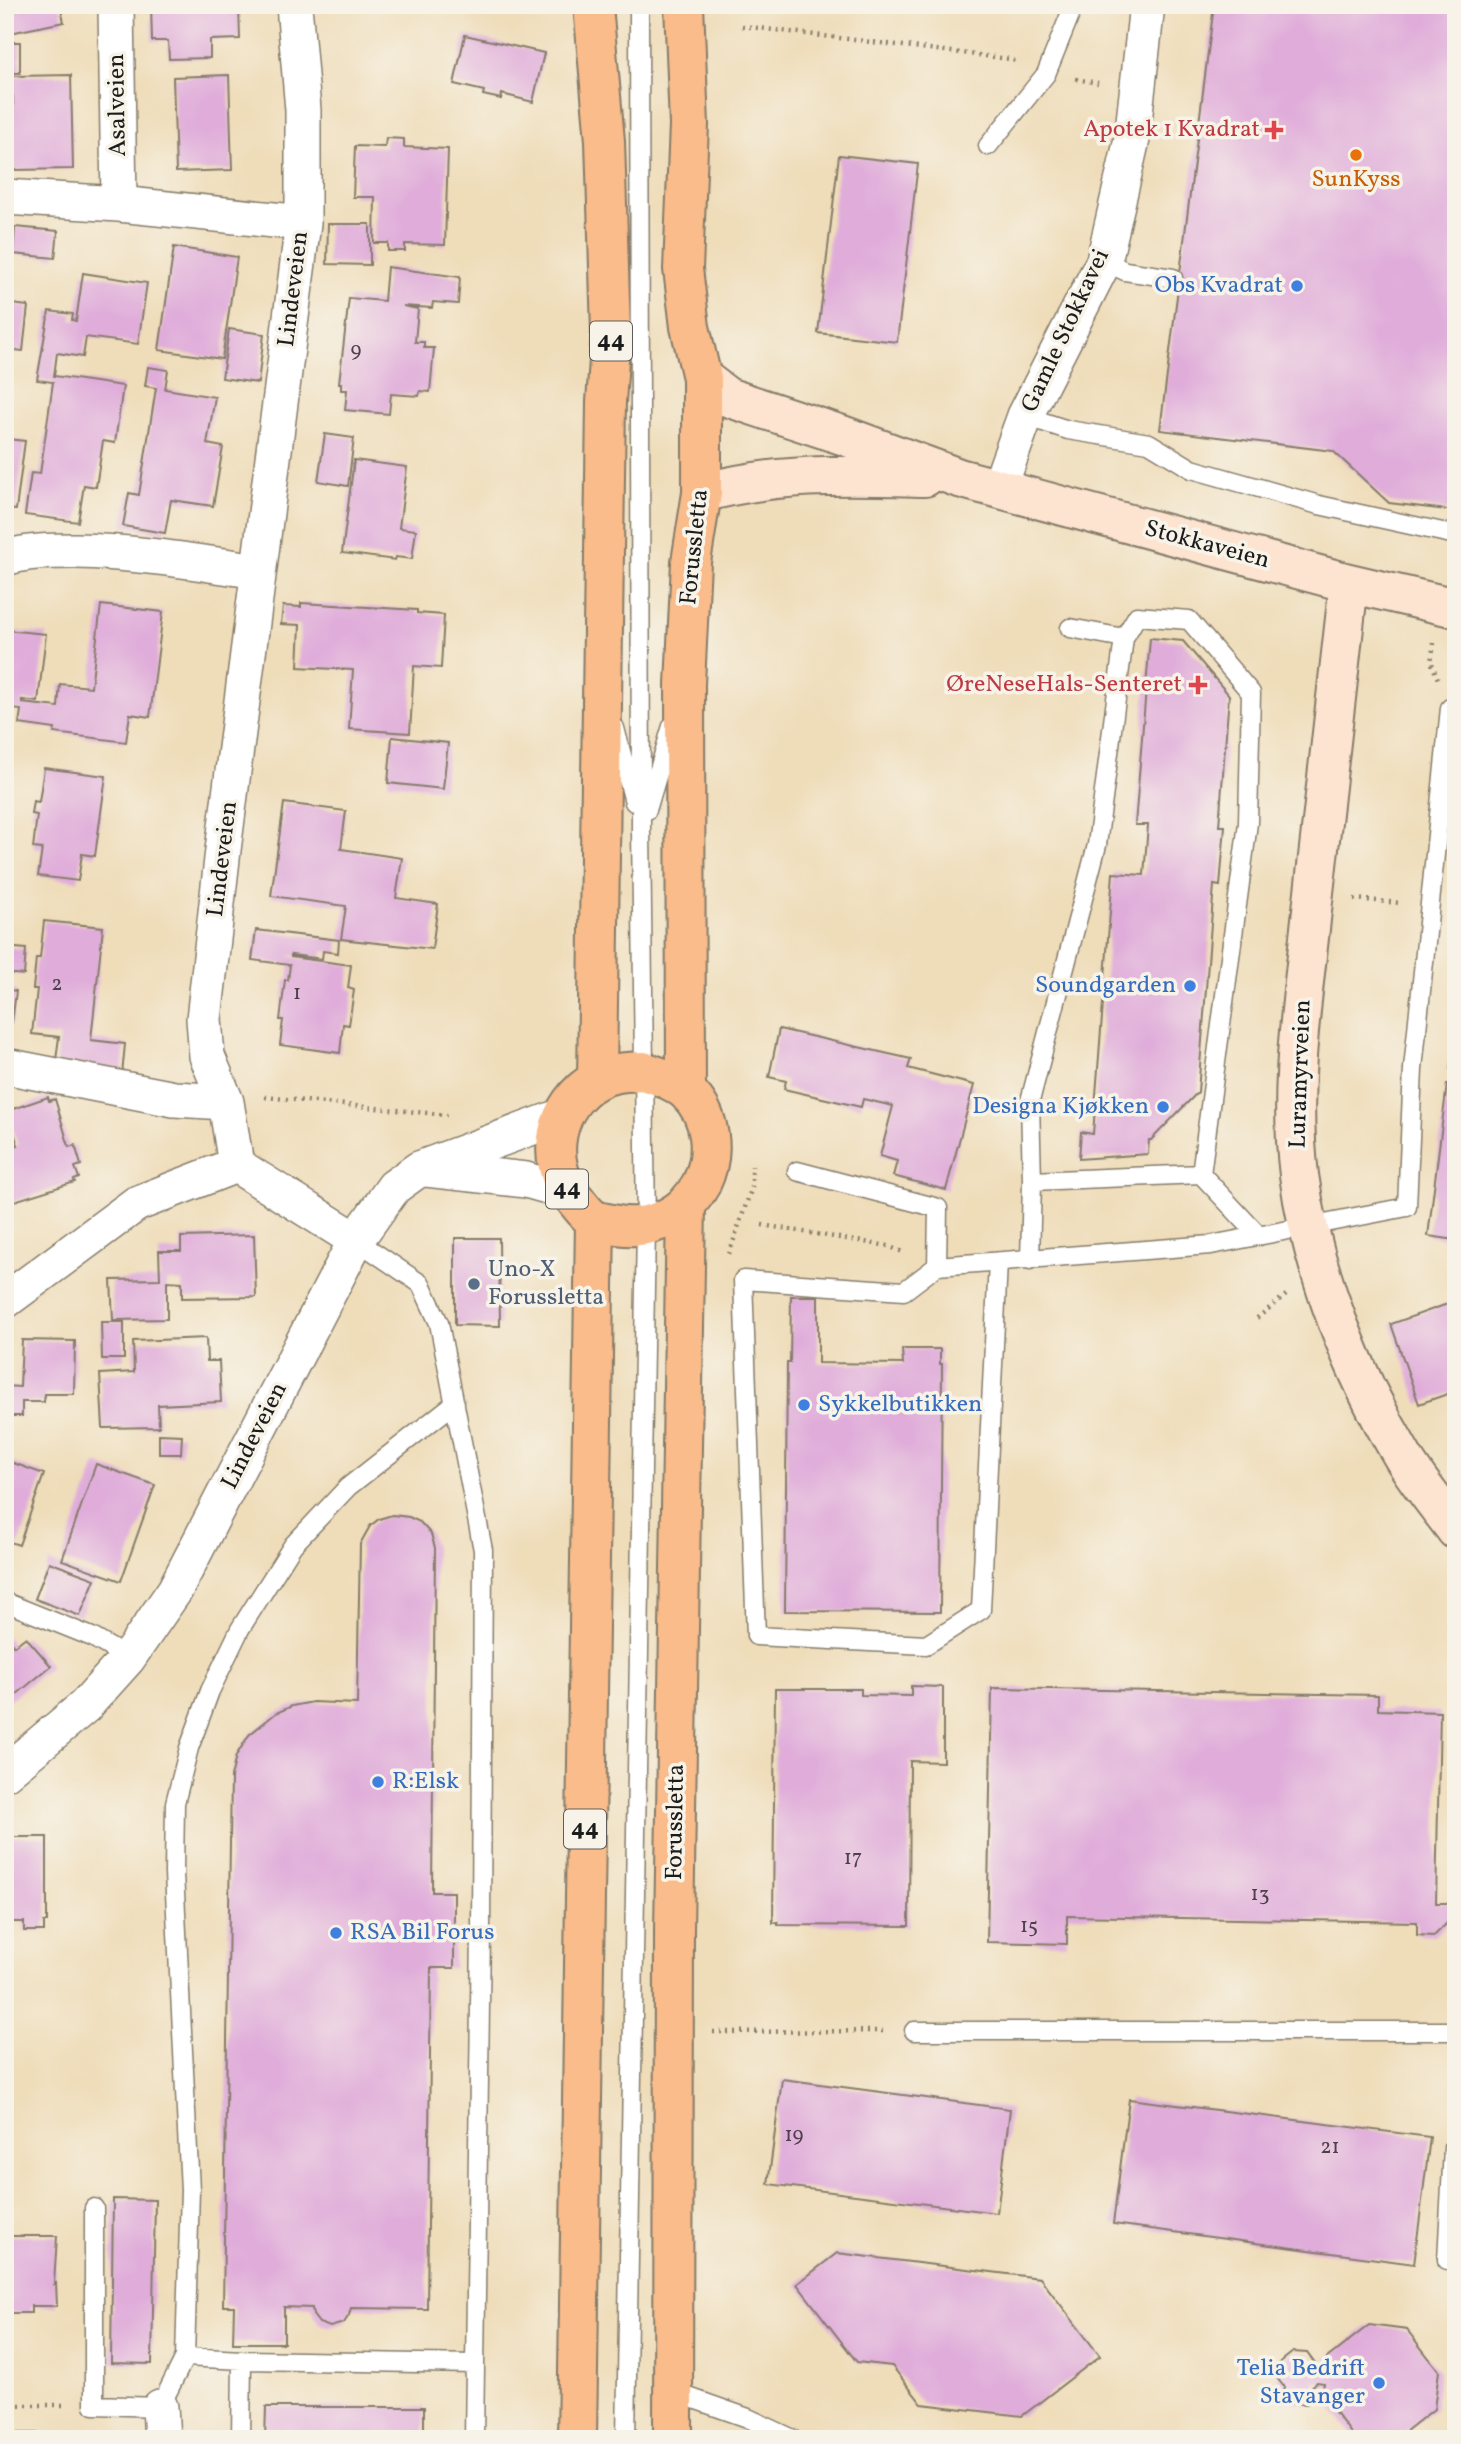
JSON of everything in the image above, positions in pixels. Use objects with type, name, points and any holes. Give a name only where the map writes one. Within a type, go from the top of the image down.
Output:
[{"type":"main road","name":"44","points":[[593,5],[605,141],[611,332],[606,402],[597,1080]]},
{"type":"main road","name":"Forussletta","points":[[684,5],[689,125],[683,269],[690,327],[702,378],[702,493],[691,562],[685,684],[686,1091]]},
{"type":"main road","name":"44","points":[[643,1071],[666,1078],[686,1091],[700,1109],[710,1139],[708,1170],[694,1198],[667,1219],[646,1226],[624,1226],[595,1220],[568,1192],[557,1168],[555,1141],[562,1116],[577,1094],[597,1080],[619,1072],[643,1071]]},
{"type":"main road","name":"Forussletta","points":[[673,2439],[674,1931],[686,1206]]},
{"type":"main road","name":"44","points":[[577,2439],[595,1220]]},
{"type":"street","name":"Asalveien","points":[[116,5],[119,204]]},
{"type":"street","name":"Lindeveien","points":[[236,1165],[226,1102],[207,1056],[204,1019],[303,223],[303,110],[294,5]]},
{"type":"street","name":"Gamle Stokkavei","points":[[999,488],[1025,416],[1104,261],[1132,139],[1147,5]]},
{"type":"street","points":[[5,197],[119,204],[303,223]]},
{"type":"street","name":"Stokkaveien","points":[[702,378],[727,397],[959,478],[1349,583],[1446,622]]},
{"type":"street","name":"Stokkaveien","points":[[702,493],[738,483],[785,477],[835,475],[959,478]]},
{"type":"street","points":[[5,558],[19,553],[48,551],[121,552],[258,571]]},
{"type":"street","name":"Luramyrveien","points":[[1349,583],[1297,1046],[1296,1130],[1300,1176],[1310,1227],[1340,1328],[1374,1404],[1404,1458],[1456,1530]]},
{"type":"street","points":[[5,1066],[174,1099],[226,1102]]},
{"type":"street","name":"Lindeveien","points":[[5,1773],[85,1706],[128,1658],[175,1591],[356,1240],[394,1187],[419,1169],[562,1116]]},
{"type":"street","points":[[5,1301],[136,1204],[236,1165],[356,1240]]},
{"type":"street","points":[[419,1169],[526,1180],[568,1192]]},
{"type":"lane","points":[[626,2439],[646,1226],[641,830],[639,5]]},
{"type":"lane","points":[[988,146],[1046,74],[1074,5]]},
{"type":"lane","points":[[1104,261],[1125,271],[1173,278]]},
{"type":"lane","points":[[1025,416],[1068,429],[1149,443],[1192,469],[1319,505],[1456,535]]},
{"type":"lane","points":[[1030,1260],[1030,1101],[1097,845],[1124,638],[1137,616],[1189,620],[1251,693],[1248,823],[1201,1174]]},
{"type":"lane","points":[[1069,628],[1124,638]]},
{"type":"lane","points":[[603,678],[641,830]]},
{"type":"lane","points":[[641,830],[685,684]]},
{"type":"lane","points":[[998,1262],[981,1610],[926,1645],[756,1636],[743,1280],[904,1291],[937,1266],[1211,1245],[1407,1207],[1413,1069],[1450,708]]},
{"type":"lane","points":[[797,1171],[938,1209],[937,1266]]},
{"type":"lane","points":[[1032,1181],[1201,1174],[1259,1236]]},
{"type":"lane","points":[[356,1240],[421,1284],[439,1323],[483,1550],[474,2439]]},
{"type":"lane","points":[[93,2208],[94,2405],[161,2423],[185,2357],[190,2190],[174,1873],[175,1802],[189,1748],[210,1692],[240,1629],[292,1545],[348,1487],[455,1403]]},
{"type":"lane","points":[[5,1602],[92,1637],[128,1658]]},
{"type":"lane","points":[[914,2031],[1456,2032]]},
{"type":"lane","points":[[1453,2148],[1447,2260],[1456,2260]]},
{"type":"lane","points":[[185,2357],[475,2364]]},
{"type":"lane","points":[[241,2439],[242,2360]]},
{"type":"lane","points":[[674,2392],[748,2418],[793,2439]]},
{"type":"path","points":[[742,26],[1010,59],[1046,74],[1100,83]]},
{"type":"path","points":[[1446,622],[1431,661],[1450,708]]},
{"type":"path","points":[[1343,898],[1430,905]]},
{"type":"path","points":[[226,1102],[267,1096],[460,1116]]},
{"type":"path","points":[[762,1225],[888,1246],[937,1266]]},
{"type":"path","points":[[1256,1318],[1286,1295]]},
{"type":"path","points":[[705,2032],[914,2031]]},
{"type":"path","points":[[5,2405],[94,2405]]},
{"type":"building","points":[[5,5],[60,5],[64,22],[5,34]]},
{"type":"building","points":[[151,5],[239,5],[240,39],[210,40],[210,58],[169,59],[168,41],[152,41]]},
{"type":"building","points":[[1214,5],[1456,5],[1456,511],[1389,503],[1333,451],[1160,430]]},
{"type":"building","points":[[465,35],[544,53],[533,102],[502,94],[501,99],[483,95],[484,91],[454,84]]},
{"type":"building","points":[[5,42],[20,42],[20,73],[14,73],[14,76],[71,75],[73,169],[14,170],[13,96],[5,96]]},
{"type":"building","points":[[229,75],[232,170],[176,172],[173,77]]},
{"type":"building","points":[[386,138],[404,139],[404,147],[448,149],[445,245],[405,244],[405,251],[388,251],[388,243],[374,243],[375,197],[353,197],[355,146],[385,147]]},
{"type":"building","points":[[839,155],[918,164],[897,342],[818,333]]},
{"type":"building","points":[[328,224],[370,224],[370,265],[327,264]]},
{"type":"building","points":[[15,227],[58,231],[55,258],[13,254]]},
{"type":"building","points":[[174,247],[237,257],[222,359],[159,350]]},
{"type":"building","points":[[387,267],[460,277],[458,304],[433,302],[432,308],[403,306],[418,309],[415,342],[424,342],[424,348],[434,348],[430,392],[420,391],[419,396],[391,394],[389,414],[345,410],[347,390],[341,390],[339,383],[349,298],[384,301]]},
{"type":"building","points":[[83,273],[147,283],[138,344],[86,337],[83,357],[57,353],[54,376],[123,386],[115,443],[103,441],[96,487],[84,485],[78,522],[25,515],[31,473],[40,474],[53,382],[37,380],[49,311],[73,314],[72,320],[76,321]]},
{"type":"building","points":[[5,303],[28,306],[23,351],[5,349]]},
{"type":"building","points":[[229,329],[264,334],[258,383],[222,378]]},
{"type":"building","points":[[148,367],[168,370],[165,389],[215,397],[207,444],[223,447],[213,506],[171,500],[165,533],[123,526],[129,493],[139,495],[156,388],[145,386]]},
{"type":"building","points":[[325,434],[354,438],[348,486],[318,481]]},
{"type":"building","points":[[7,439],[25,441],[16,510],[5,509]]},
{"type":"building","points":[[354,460],[407,467],[399,528],[416,530],[412,559],[396,557],[395,560],[342,553]]},
{"type":"building","points":[[301,603],[417,610],[417,613],[444,615],[441,668],[414,666],[410,733],[349,729],[353,670],[298,667],[300,625],[281,624],[283,606],[301,607]]},
{"type":"building","points":[[101,605],[163,612],[150,717],[130,714],[126,742],[54,733],[55,729],[19,724],[21,710],[5,708],[5,630],[46,634],[38,702],[22,700],[22,703],[58,707],[60,684],[91,687]]},
{"type":"building","points":[[1150,638],[1183,641],[1229,695],[1219,826],[1225,826],[1220,886],[1214,885],[1198,1092],[1149,1140],[1148,1154],[1079,1159],[1081,1132],[1093,1134],[1113,873],[1144,875],[1148,825],[1135,825]]},
{"type":"building","points":[[392,737],[448,743],[443,789],[388,783]]},
{"type":"building","points":[[44,768],[106,776],[95,856],[82,854],[78,881],[38,876],[42,849],[33,848],[37,815],[31,814],[33,801],[39,802]]},
{"type":"building","points":[[284,803],[346,811],[341,849],[402,858],[396,898],[438,904],[432,949],[341,939],[346,906],[271,896]]},
{"type":"building","points":[[44,921],[103,927],[91,1040],[125,1044],[122,1075],[55,1068],[59,1037],[32,1034],[37,989],[33,989],[36,958],[40,958]]},
{"type":"building","points":[[256,930],[339,940],[338,953],[323,951],[322,959],[291,957],[351,965],[348,988],[354,990],[349,1025],[343,1024],[340,1053],[280,1045],[285,980],[288,980],[290,965],[252,960]]},
{"type":"building","points":[[5,947],[26,949],[24,975],[5,973]]},
{"type":"building","points":[[5,989],[16,991],[12,1023],[5,1022]]},
{"type":"building","points":[[779,1029],[911,1059],[908,1068],[974,1085],[946,1190],[893,1176],[897,1161],[880,1156],[893,1106],[863,1099],[861,1107],[784,1089],[786,1081],[769,1077]]},
{"type":"building","points":[[1456,1040],[1456,1070],[1450,1069]]},
{"type":"building","points":[[1447,1084],[1456,1085],[1456,1240],[1428,1236]]},
{"type":"building","points":[[48,1097],[49,1101],[55,1099],[69,1147],[75,1145],[81,1165],[75,1167],[79,1178],[74,1180],[75,1182],[5,1204],[5,1149],[18,1145],[7,1111]]},
{"type":"building","points":[[254,1235],[256,1297],[182,1298],[182,1282],[167,1281],[167,1319],[113,1320],[111,1280],[160,1279],[159,1251],[181,1251],[181,1237]]},
{"type":"building","points":[[455,1238],[499,1238],[500,1326],[455,1325]]},
{"type":"building","points":[[791,1296],[818,1296],[818,1363],[903,1364],[902,1349],[940,1349],[940,1612],[785,1611],[787,1363],[790,1363]]},
{"type":"building","points":[[1456,1301],[1456,1391],[1419,1404],[1391,1324]]},
{"type":"building","points":[[101,1322],[124,1322],[124,1359],[102,1359]]},
{"type":"building","points":[[206,1338],[207,1361],[219,1361],[221,1402],[158,1405],[159,1427],[103,1428],[100,1374],[134,1372],[133,1341]]},
{"type":"building","points":[[22,1340],[75,1341],[74,1394],[45,1394],[44,1402],[22,1402],[22,1416],[5,1416],[5,1386],[20,1387]]},
{"type":"building","points":[[159,1434],[182,1435],[181,1454],[159,1454]]},
{"type":"building","points":[[5,1460],[44,1474],[19,1545],[10,1542],[6,1553]]},
{"type":"building","points":[[96,1464],[155,1485],[121,1581],[62,1560]]},
{"type":"building","points":[[392,1515],[409,1517],[420,1522],[431,1534],[435,1548],[432,1892],[454,1892],[454,1968],[431,1968],[427,2309],[351,2308],[344,2323],[330,2327],[319,2323],[312,2308],[284,2307],[284,2343],[233,2343],[234,2306],[223,2306],[231,1777],[236,1756],[249,1735],[276,1713],[292,1706],[313,1702],[357,1704],[360,1544],[370,1526],[379,1519]]},
{"type":"building","points":[[49,1562],[95,1579],[80,1616],[35,1599]]},
{"type":"building","points":[[5,1635],[14,1646],[26,1637],[51,1666],[5,1704]]},
{"type":"building","points":[[911,1686],[943,1687],[943,1762],[910,1761],[909,1926],[773,1923],[775,1689],[861,1689],[861,1695],[911,1696]]},
{"type":"building","points":[[992,1688],[1378,1695],[1378,1710],[1440,1712],[1436,1903],[1450,1903],[1450,1920],[1434,1936],[1417,1935],[1417,1922],[1067,1916],[1067,1944],[987,1942]]},
{"type":"building","points":[[5,1837],[47,1837],[47,1922],[44,1922],[44,1931],[24,1931],[24,1922],[5,1922]]},
{"type":"building","points":[[782,2079],[1010,2109],[997,2213],[768,2184]]},
{"type":"building","points":[[1129,2099],[1430,2137],[1414,2264],[1113,2224]]},
{"type":"building","points":[[113,2199],[155,2200],[152,2364],[111,2363]]},
{"type":"building","points":[[5,2236],[57,2236],[54,2284],[56,2283],[57,2306],[31,2306],[31,2313],[5,2313]]},
{"type":"building","points":[[837,2253],[1040,2278],[1100,2356],[1022,2416],[922,2404],[892,2366],[857,2362],[797,2284]]},
{"type":"building","points":[[1369,2325],[1407,2330],[1439,2371],[1434,2409],[1396,2439],[1354,2437],[1322,2395],[1324,2383],[1317,2382],[1309,2389],[1307,2404],[1282,2402],[1284,2387],[1277,2378],[1279,2363],[1293,2352],[1307,2353],[1319,2369],[1325,2370],[1327,2358]]},
{"type":"building","points":[[266,2407],[424,2407],[424,2439],[265,2439]]},
{"type":"building","points":[[5,2433],[65,2433],[65,2439],[5,2439]]},
{"type":"place","name":"Apotek 1 Kvadrat","points":[[1274,130]]},
{"type":"place","name":"SunKyss","points":[[1356,155]]},
{"type":"place","name":"Obs Kvadrat","points":[[1297,286]]},
{"type":"place","name":"ØreNeseHals-Senteret","points":[[1198,685]]},
{"type":"place","name":"Soundgarden","points":[[1190,986]]},
{"type":"place","name":"Designa Kjøkken","points":[[1163,1107]]},
{"type":"place","name":"Uno-X Forussletta","points":[[474,1284]]},
{"type":"place","name":"Sykkelbutikken","points":[[804,1405]]},
{"type":"place","name":"R:Elsk","points":[[378,1782]]},
{"type":"place","name":"RSA Bil Forus","points":[[336,1933]]},
{"type":"place","name":"Telia Bedrift Stavanger","points":[[1379,2383]]}]
